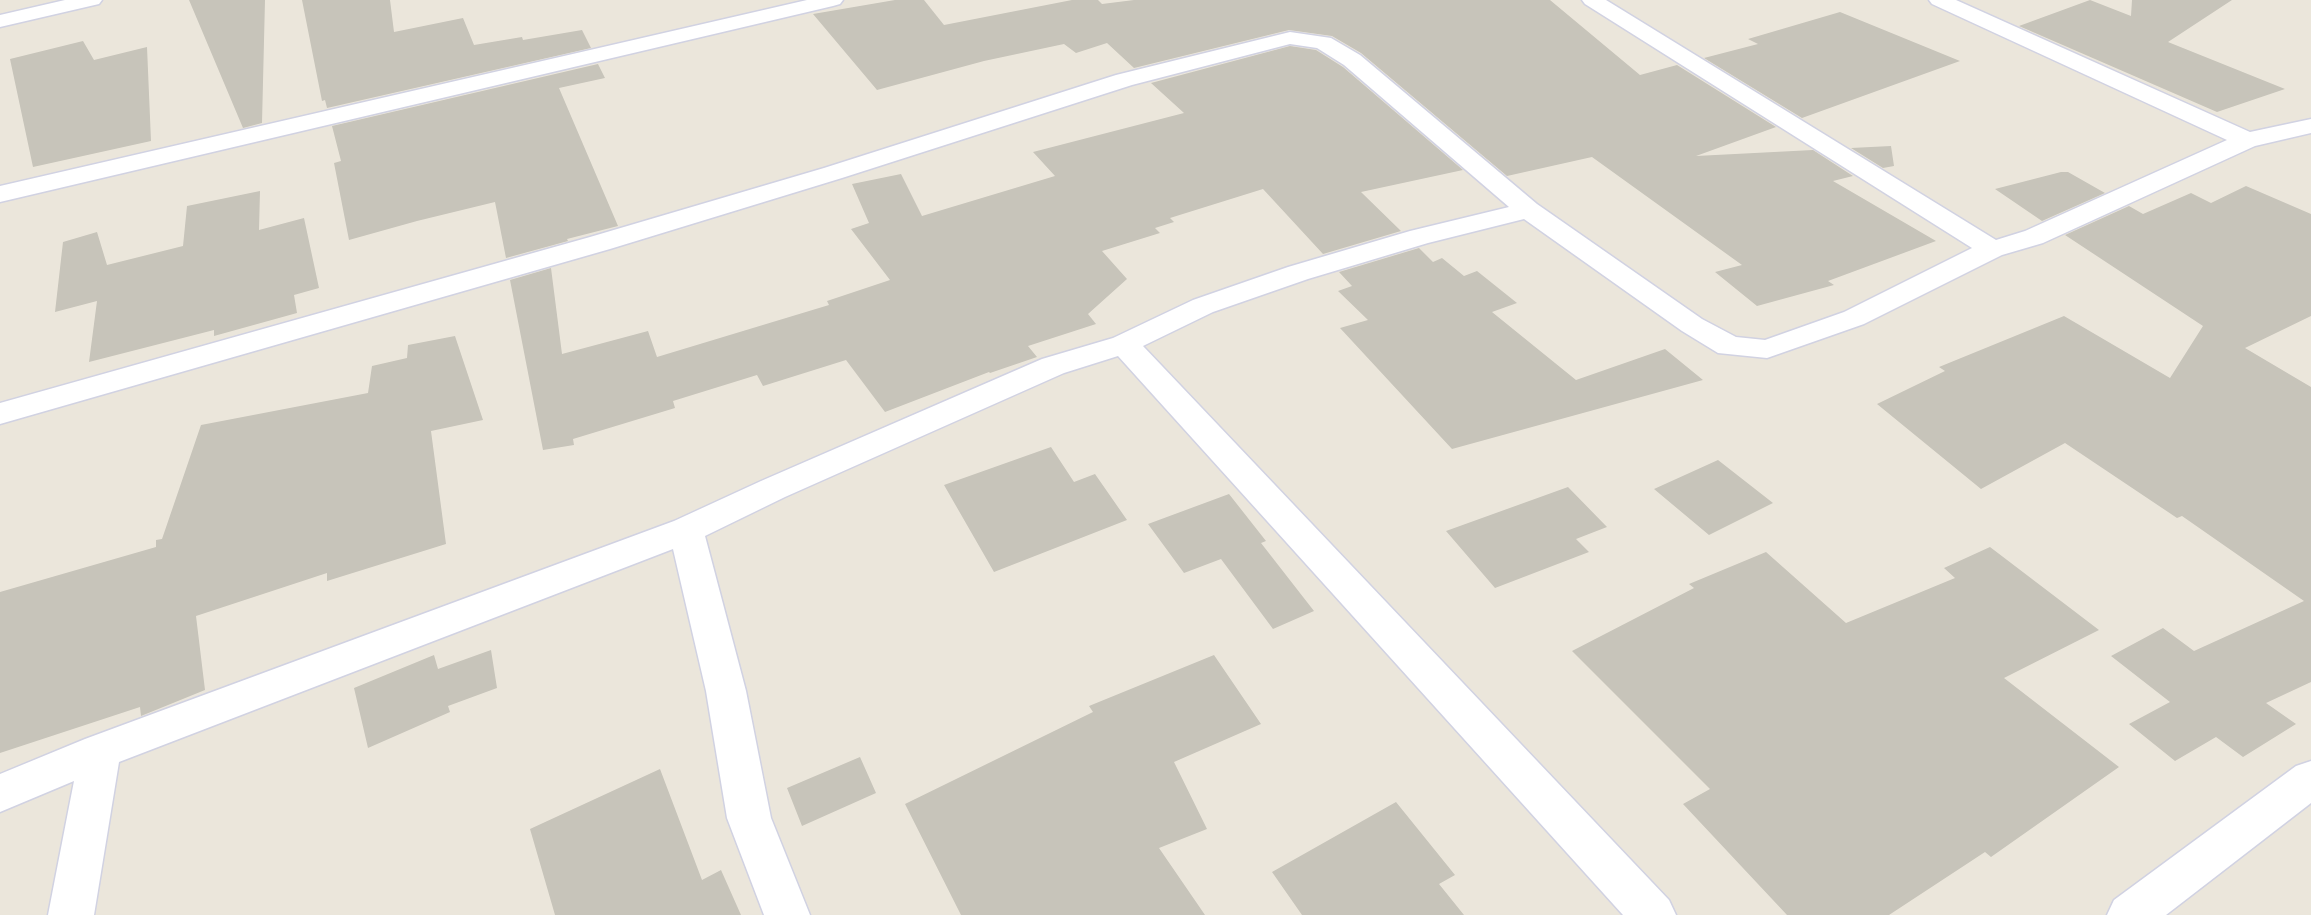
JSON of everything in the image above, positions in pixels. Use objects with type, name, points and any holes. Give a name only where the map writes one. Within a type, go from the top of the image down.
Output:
[{"type":"street","points":[[0,21],[92,0]]},
{"type":"street","points":[[0,194],[833,0]]},
{"type":"street","points":[[1592,0],[1992,249]]},
{"type":"street","points":[[1939,0],[2247,141]]},
{"type":"street","points":[[0,414],[622,237],[833,173],[1124,80],[1290,38],[1323,42],[1352,60],[1528,210],[1692,325],[1729,346],[1767,349],[1854,318],[1992,249],[2034,237],[2247,141],[2311,126]]},
{"type":"street","points":[[0,792],[100,751],[686,530],[773,489],[1053,366],[1124,344],[1203,306],[1298,273],[1419,237],[1528,210]]},
{"type":"street","points":[[1124,344],[1653,915]]},
{"type":"street","points":[[686,530],[726,691],[748,818],[787,915]]},
{"type":"street","points":[[71,915],[100,751]]},
{"type":"street","points":[[2130,915],[2311,779]]},
{"type":"building","points":[[189,0],[265,0],[262,123],[243,128]]},
{"type":"building","points":[[302,0],[390,0],[394,32],[463,18],[474,45],[582,30],[591,48],[327,108],[325,100],[322,101]]},
{"type":"building","points":[[895,0],[924,0],[944,25],[1072,0],[1098,0],[1102,4],[1134,0],[1550,0],[1640,75],[1677,65],[1776,127],[1696,156],[1813,150],[1853,176],[1833,181],[1936,241],[1828,281],[1834,285],[1757,306],[1715,272],[1742,265],[1592,157],[1507,176],[1361,53],[1332,36],[1289,30],[1134,68],[1107,43],[1076,53],[1064,44],[984,61],[877,90],[813,14]]},
{"type":"building","points":[[2090,0],[2131,16],[2132,0],[2232,0],[2168,42],[2285,89],[2217,112],[2019,26]]},
{"type":"building","points":[[1840,12],[1960,61],[1802,118],[1704,58],[1758,44],[1748,39]]},
{"type":"building","points":[[83,41],[94,60],[147,47],[151,141],[33,167],[10,59]]},
{"type":"building","points":[[1290,46],[1316,50],[1343,67],[1463,170],[1361,192],[1401,231],[1323,254],[1263,189],[1170,218],[1174,222],[1155,228],[1160,233],[1102,251],[1127,279],[1088,314],[1096,324],[1028,346],[1037,357],[989,372],[885,412],[846,360],[763,386],[757,375],[673,401],[675,408],[573,439],[574,445],[543,450],[510,280],[551,268],[562,354],[648,331],[657,357],[829,305],[827,301],[890,280],[851,229],[869,223],[852,184],[901,174],[922,216],[1055,176],[1033,152],[1184,113],[1151,83]]},
{"type":"building","points":[[598,64],[605,78],[559,88],[618,226],[506,258],[495,202],[349,240],[334,163],[341,161],[332,126]]},
{"type":"building","points":[[1891,146],[1894,166],[1883,168],[1851,148]]},
{"type":"building","points":[[2068,172],[2105,193],[2042,221],[1995,189]]},
{"type":"building","points":[[2246,186],[2311,214],[2311,316],[2245,348],[2311,387],[2311,682],[2266,703],[2296,724],[2243,757],[2216,737],[2175,761],[2129,724],[2170,702],[2111,656],[2163,628],[2194,651],[2304,601],[2182,516],[2177,518],[2065,443],[1981,489],[1877,404],[1945,371],[1939,367],[2064,316],[2170,378],[2203,326],[2065,235],[2129,206],[2143,214],[2191,193],[2211,203]]},
{"type":"building","points":[[260,191],[259,230],[304,218],[319,288],[294,295],[297,313],[214,336],[214,330],[89,362],[97,301],[55,312],[63,242],[97,232],[107,265],[183,246],[187,206]]},
{"type":"building","points":[[1419,248],[1433,262],[1442,258],[1464,276],[1477,271],[1517,303],[1492,312],[1576,380],[1665,349],[1703,380],[1452,449],[1340,328],[1368,320],[1338,291],[1352,286],[1339,272]]},
{"type":"building","points":[[455,336],[483,420],[431,431],[446,544],[327,581],[327,573],[196,616],[205,690],[141,716],[140,707],[0,753],[0,592],[156,547],[156,540],[162,539],[201,425],[368,393],[372,366],[407,358],[408,345]]},
{"type":"building","points":[[1051,447],[1074,482],[1095,474],[1127,520],[994,572],[944,485]]},
{"type":"building","points":[[1718,460],[1773,503],[1709,535],[1654,489]]},
{"type":"building","points":[[1568,487],[1607,527],[1576,539],[1589,552],[1495,588],[1446,531]]},
{"type":"building","points":[[1229,494],[1266,541],[1261,543],[1314,611],[1273,629],[1221,559],[1184,573],[1148,524]]},
{"type":"building","points":[[1990,547],[2099,630],[2004,678],[2119,767],[1991,857],[1985,852],[1889,915],[1787,915],[1683,804],[1710,789],[1572,651],[1694,588],[1689,584],[1766,552],[1846,623],[1955,578],[1944,568]]},
{"type":"building","points":[[491,650],[497,688],[448,706],[450,712],[368,748],[354,688],[434,655],[438,669]]},
{"type":"building","points":[[1214,655],[1261,724],[1174,762],[1207,829],[1159,848],[1205,915],[961,915],[905,804],[1093,712],[1089,706]]},
{"type":"building","points":[[860,757],[876,793],[802,826],[787,788]]},
{"type":"building","points":[[660,769],[702,880],[721,870],[741,915],[555,915],[530,829]]},
{"type":"building","points":[[1396,802],[1455,875],[1439,884],[1464,915],[1302,915],[1272,872]]}]
